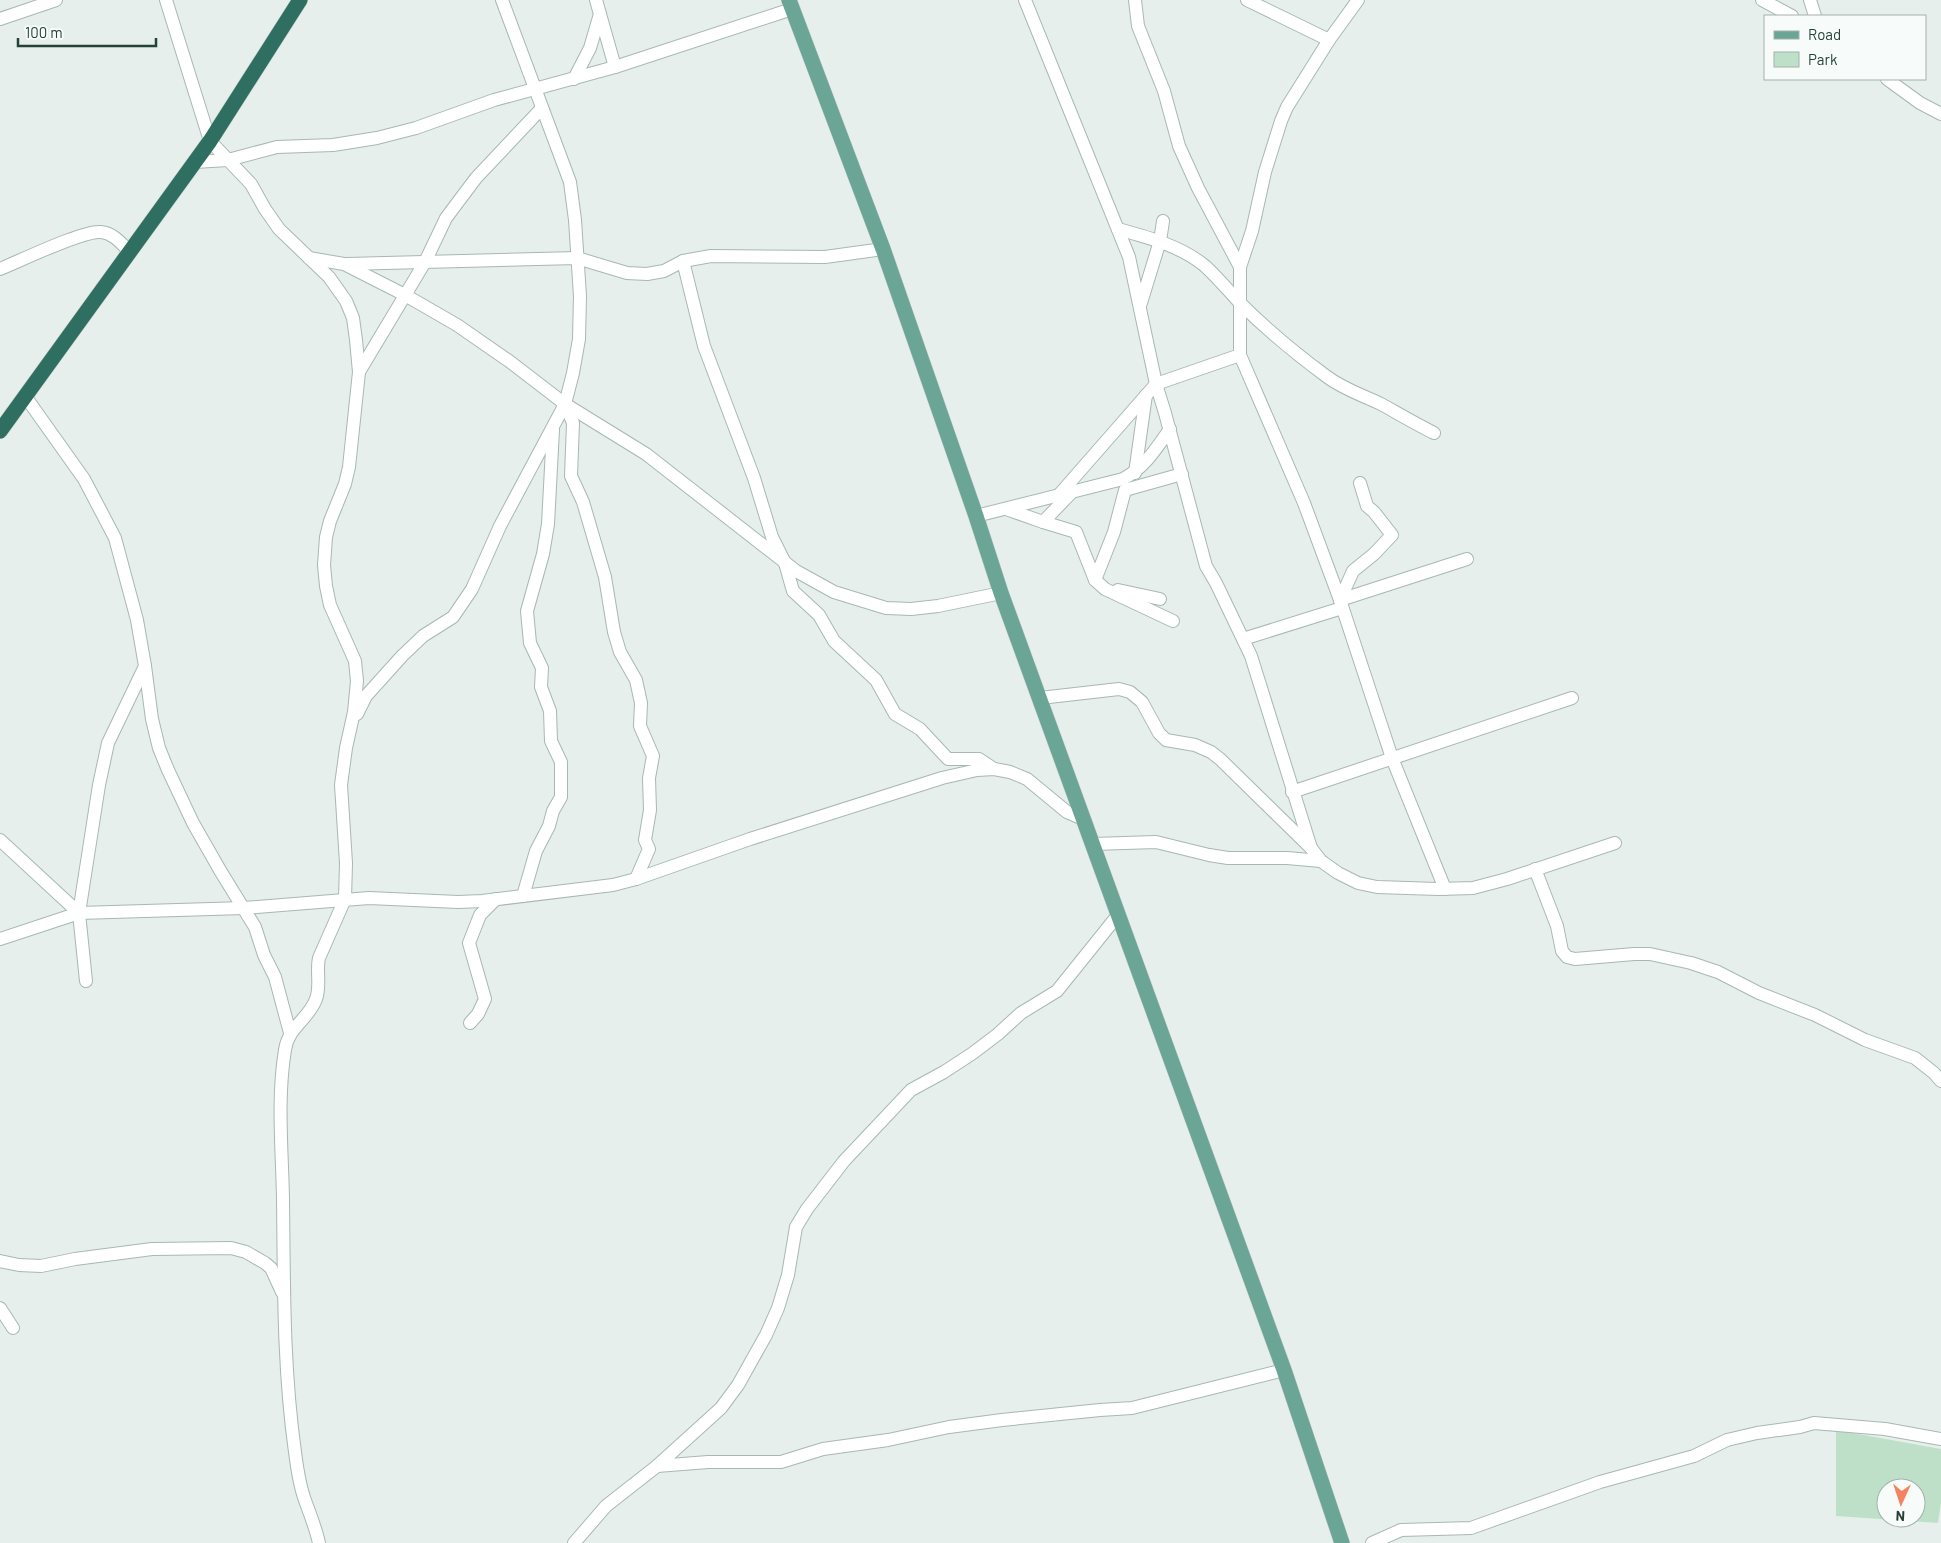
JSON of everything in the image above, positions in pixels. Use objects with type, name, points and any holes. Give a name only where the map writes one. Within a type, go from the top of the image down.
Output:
[{"type":"highway","points":[[0,431],[210,141],[300,0]]},
{"type":"main road","points":[[791,4],[883,248],[976,516],[1001,594],[1284,1370],[1342,1543]]},
{"type":"street","points":[[0,18],[56,0]]},
{"type":"street","points":[[166,0],[210,141],[256,191],[265,209],[279,229],[329,277],[346,301],[353,318],[359,357],[349,467],[345,484],[330,521],[326,537],[324,565],[330,605],[355,661],[356,696],[340,785],[346,863],[344,899],[319,958],[317,967],[317,997],[314,1005],[290,1033],[285,1049],[281,1094],[285,1356],[295,1453],[306,1502],[319,1543]]},
{"type":"street","points":[[350,729],[366,696],[423,636],[453,617],[472,589],[500,526],[564,404],[573,373],[579,339],[580,296],[575,220],[570,182],[502,0]]},
{"type":"street","points":[[596,0],[615,67]]},
{"type":"street","points":[[1025,0],[1130,257],[1156,384],[1170,429],[1206,566],[1251,656],[1311,848]]},
{"type":"street","points":[[1134,0],[1138,26],[1164,92],[1179,146],[1198,188],[1240,267]]},
{"type":"street","points":[[1248,0],[1329,40]]},
{"type":"street","points":[[1358,0],[1329,40],[1288,107],[1265,172],[1252,232],[1240,267],[1240,355],[1304,503],[1341,604],[1392,758],[1445,889]]},
{"type":"street","points":[[1762,0],[1790,15]]},
{"type":"street","points":[[1810,0],[1815,15]]},
{"type":"street","points":[[195,162],[228,160],[277,147],[332,145],[377,138],[416,128],[494,100],[615,67],[791,4]]},
{"type":"street","points":[[574,79],[590,48],[600,14]]},
{"type":"street","points":[[1887,80],[1920,103],[1941,114]]},
{"type":"street","points":[[359,372],[425,262],[446,218],[471,184],[542,108]]},
{"type":"street","points":[[1140,304],[1160,241],[1163,221]]},
{"type":"street","points":[[1118,229],[1160,241],[1205,266],[1240,303],[1280,340],[1328,377],[1348,390],[1380,404],[1434,433]]},
{"type":"street","points":[[0,269],[86,234],[102,232],[116,238],[130,251]]},
{"type":"street","points":[[308,258],[344,264],[577,258],[627,273],[647,274],[664,271],[683,261],[710,256],[825,257],[883,248]]},
{"type":"street","points":[[683,261],[704,346],[754,478],[772,537],[785,563],[793,591],[819,616],[834,641],[876,680],[895,714],[920,729],[948,759],[979,759],[994,769]]},
{"type":"street","points":[[344,264],[405,295],[464,330],[510,361],[564,404],[646,454],[785,563],[834,592],[886,608],[911,609],[1001,594]]},
{"type":"street","points":[[1058,496],[1156,384],[1240,355]]},
{"type":"street","points":[[1136,473],[1146,395]]},
{"type":"street","points":[[25,396],[84,479],[116,538],[137,620],[152,718],[159,748],[193,823],[255,927],[264,955],[275,977],[290,1033]]},
{"type":"street","points":[[564,404],[573,423],[571,476],[583,502],[605,577],[614,632],[620,652],[636,680],[641,703],[640,726],[653,756],[649,778],[650,810],[645,840],[649,849],[636,879]]},
{"type":"street","points":[[523,896],[536,851],[561,797],[561,762],[551,740],[550,711],[541,687],[542,668],[530,643],[527,611],[543,554],[548,524],[553,425]]},
{"type":"street","points":[[976,516],[1123,479],[1136,473],[1170,429]]},
{"type":"street","points":[[1095,580],[1114,532],[1125,490],[1182,474]]},
{"type":"street","points":[[1341,604],[1353,571],[1374,554],[1392,535],[1367,506],[1360,483]]},
{"type":"street","points":[[1043,522],[1072,492]]},
{"type":"street","points":[[1006,509],[1076,532],[1095,580],[1108,590],[1174,621]]},
{"type":"street","points":[[1243,639],[1467,559]]},
{"type":"street","points":[[1108,590],[1120,590],[1160,599]]},
{"type":"street","points":[[86,981],[79,913],[99,785],[108,743],[144,666]]},
{"type":"street","points":[[1040,698],[1119,689],[1130,692],[1142,702],[1166,740],[1195,745],[1211,752],[1311,848],[1321,861],[1338,874],[1358,883],[1376,887],[1473,888],[1507,879],[1615,843]]},
{"type":"street","points":[[1292,792],[1572,698]]},
{"type":"street","points":[[0,939],[79,913],[244,908],[344,899],[398,898],[458,902],[613,885],[942,778],[977,770],[994,769],[1010,772],[1027,779],[1067,812],[1083,819]]},
{"type":"street","points":[[0,840],[79,913]]},
{"type":"street","points":[[1093,844],[1156,842],[1228,858],[1287,858],[1321,861]]},
{"type":"street","points":[[1536,869],[1557,926],[1562,951],[1567,957],[1575,960],[1650,954],[1692,962],[1718,972],[1759,993],[1815,1015],[1865,1040],[1915,1058],[1934,1072],[1941,1081]]},
{"type":"street","points":[[470,1023],[478,1014],[485,999],[469,943],[480,916],[496,899]]},
{"type":"street","points":[[574,1543],[606,1506],[657,1466],[721,1408],[738,1385],[766,1335],[778,1308],[788,1275],[793,1234],[796,1227],[807,1209],[844,1161],[908,1093],[974,1053],[1021,1013],[1057,991],[1118,915]]},
{"type":"street","points":[[0,1261],[18,1265],[41,1266],[75,1259],[152,1249],[231,1248],[253,1256],[270,1268],[284,1296]]},
{"type":"street","points":[[0,1308],[13,1328]]},
{"type":"street","points":[[657,1466],[708,1462],[774,1462],[823,1449],[888,1440],[958,1426],[1132,1408],[1284,1370]]},
{"type":"street","points":[[1372,1543],[1401,1530],[1471,1528],[1600,1482],[1694,1456],[1727,1440],[1757,1433],[1800,1427],[1814,1423],[1885,1429],[1941,1439]]},
{"type":"green space","points":[[1836,1430],[1941,1449],[1941,1503],[1938,1523],[1926,1522],[1926,1478],[1876,1478],[1876,1519],[1836,1516]]}]
